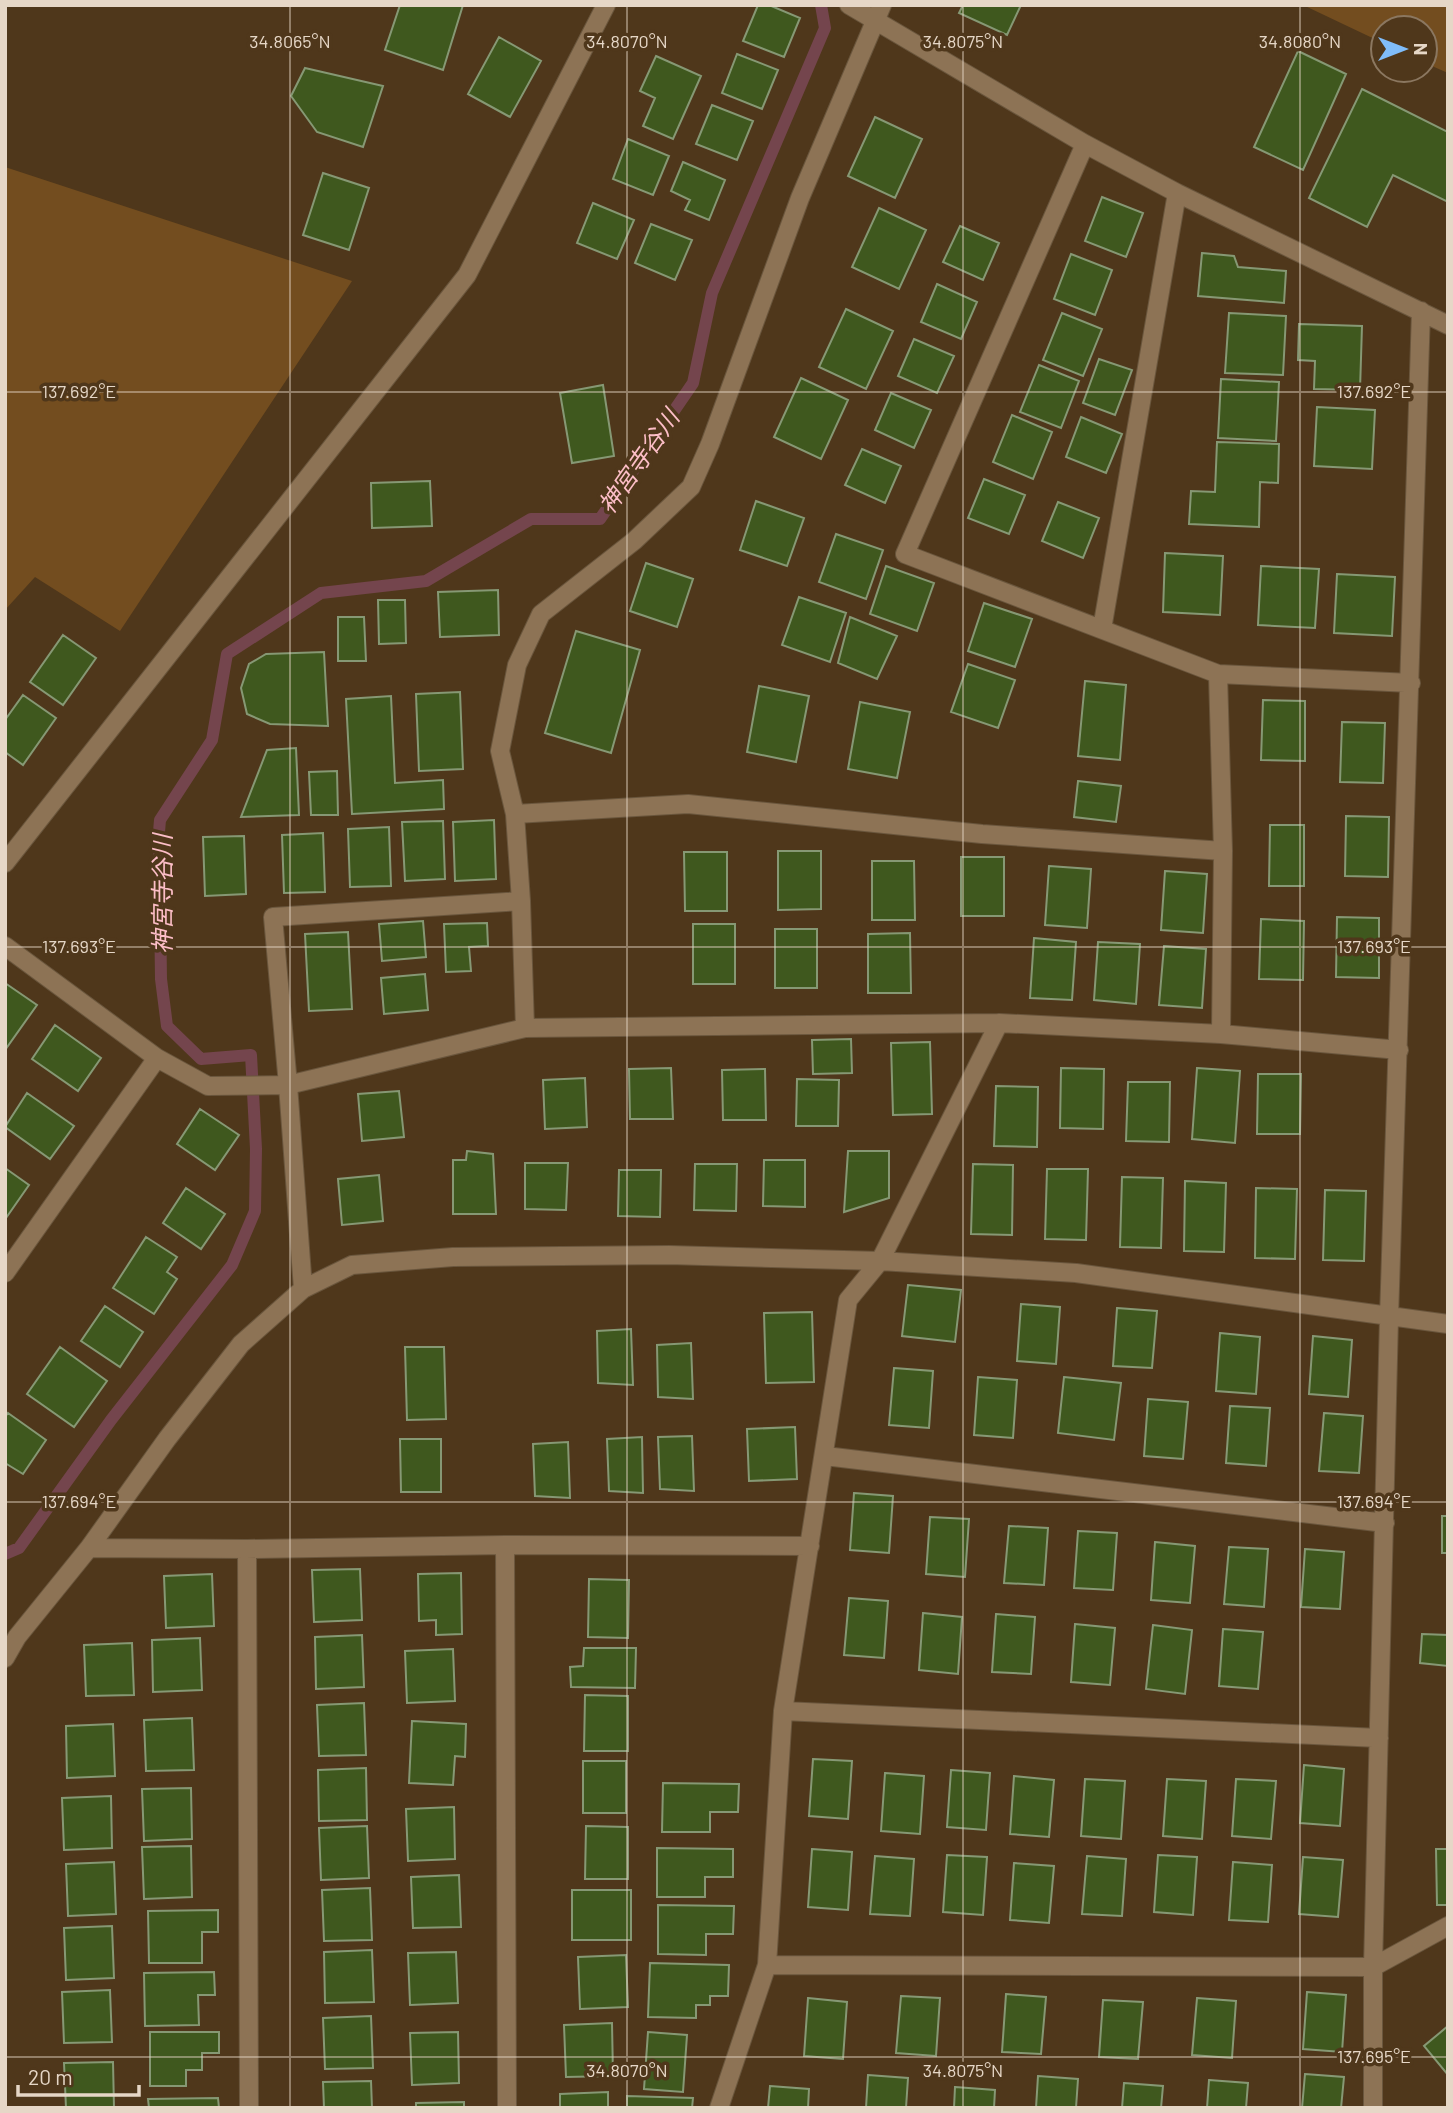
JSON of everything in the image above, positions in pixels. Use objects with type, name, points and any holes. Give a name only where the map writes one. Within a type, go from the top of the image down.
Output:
[{"type":"street","points":[[5,863],[467,275],[606,5]]},
{"type":"street","points":[[849,5],[879,14],[1085,144],[1177,193],[1448,325]]},
{"type":"street","points":[[525,1028],[521,901],[514,814],[500,751],[517,665],[541,614],[634,541],[691,486],[710,444],[800,198],[879,14]]},
{"type":"street","points":[[1085,144],[905,554],[1218,674],[1411,683]]},
{"type":"street","points":[[1102,629],[1177,193]]},
{"type":"street","points":[[1373,2108],[1373,1967],[1389,1318],[1421,311]]},
{"type":"street","points":[[1218,674],[1223,851],[1221,1034]]},
{"type":"street","points":[[514,814],[688,804],[982,834],[1223,851]]},
{"type":"street","points":[[303,1289],[284,1085],[273,917],[521,901]]},
{"type":"street","points":[[5,946],[157,1058],[208,1087],[284,1085],[525,1028],[999,1023],[1221,1034],[1399,1050]]},
{"type":"street","points":[[719,2108],[767,1965],[783,1711],[848,1300],[880,1261],[999,1023]]},
{"type":"street","points":[[5,1273],[157,1058]]},
{"type":"street","points":[[5,1658],[17,1637],[89,1548],[167,1439],[241,1344],[303,1289],[352,1265],[453,1257],[669,1255],[880,1261],[1076,1273],[1448,1324]]},
{"type":"street","points":[[825,1456],[1385,1523]]},
{"type":"street","points":[[505,1545],[507,2108]]},
{"type":"street","points":[[89,1548],[810,1546]]},
{"type":"street","points":[[247,1549],[248,2108]]},
{"type":"street","points":[[783,1711],[1379,1738]]},
{"type":"street","points":[[767,1965],[1373,1967],[1448,1926]]},
{"type":"shaded area","points":[[1303,5],[1448,5],[1448,73],[1439,69],[1439,14],[1369,14],[1369,36]]},
{"type":"shaded area","points":[[5,167],[352,281],[120,631],[35,577],[5,610]]},
{"type":"building","points":[[400,5],[463,5],[443,70],[385,50]]},
{"type":"building","points":[[758,5],[769,5],[800,18],[784,57],[743,41]]},
{"type":"building","points":[[963,5],[1021,5],[1007,35],[959,13]]},
{"type":"building","points":[[499,37],[541,61],[510,117],[468,94]]},
{"type":"building","points":[[1298,51],[1346,74],[1303,170],[1254,147]]},
{"type":"building","points":[[737,54],[778,70],[762,109],[722,93]]},
{"type":"building","points":[[656,56],[701,76],[673,139],[643,126],[655,98],[640,91]]},
{"type":"building","points":[[305,68],[383,86],[363,147],[317,132],[291,96]]},
{"type":"building","points":[[1362,89],[1448,132],[1448,202],[1393,175],[1367,227],[1309,198]]},
{"type":"building","points":[[712,105],[753,121],[737,160],[696,144]]},
{"type":"building","points":[[875,117],[922,139],[895,198],[848,176]]},
{"type":"building","points":[[628,139],[669,156],[653,195],[613,179]]},
{"type":"building","points":[[683,162],[725,180],[709,220],[685,210],[690,200],[671,191]]},
{"type":"building","points":[[323,173],[369,188],[349,250],[303,235]]},
{"type":"building","points":[[1102,197],[1143,213],[1126,257],[1085,241]]},
{"type":"building","points":[[593,203],[634,220],[617,259],[577,243]]},
{"type":"building","points":[[879,208],[926,230],[899,289],[852,267]]},
{"type":"building","points":[[651,224],[692,240],[675,280],[635,263]]},
{"type":"building","points":[[960,226],[999,243],[983,280],[943,262]]},
{"type":"building","points":[[1202,253],[1234,256],[1238,267],[1286,271],[1284,303],[1198,296]]},
{"type":"building","points":[[1071,254],[1112,270],[1095,315],[1054,299]]},
{"type":"building","points":[[937,284],[977,302],[961,339],[921,322]]},
{"type":"building","points":[[846,309],[893,331],[866,389],[819,367]]},
{"type":"building","points":[[1062,313],[1102,329],[1083,376],[1043,360]]},
{"type":"building","points":[[1229,313],[1286,316],[1283,375],[1225,373]]},
{"type":"building","points":[[1299,324],[1362,326],[1360,390],[1314,389],[1315,361],[1298,360]]},
{"type":"building","points":[[914,339],[954,356],[937,393],[898,376]]},
{"type":"building","points":[[1099,359],[1132,370],[1115,415],[1083,403]]},
{"type":"building","points":[[1039,365],[1079,381],[1061,428],[1020,412]]},
{"type":"building","points":[[801,378],[848,400],[821,459],[774,437]]},
{"type":"building","points":[[1221,379],[1279,382],[1276,441],[1218,438]]},
{"type":"building","points":[[603,385],[614,456],[572,463],[560,393]]},
{"type":"building","points":[[891,393],[931,410],[914,448],[875,430]]},
{"type":"building","points":[[1317,407],[1375,410],[1372,469],[1314,466]]},
{"type":"building","points":[[1012,415],[1052,432],[1033,479],[993,462]]},
{"type":"building","points":[[1081,417],[1122,434],[1106,473],[1066,457]]},
{"type":"building","points":[[1217,442],[1279,444],[1278,483],[1260,482],[1259,527],[1189,524],[1191,491],[1215,492]]},
{"type":"building","points":[[862,449],[901,466],[885,503],[845,485]]},
{"type":"building","points":[[984,479],[1025,495],[1009,534],[968,518]]},
{"type":"building","points":[[430,481],[432,526],[372,528],[371,483]]},
{"type":"building","points":[[756,501],[804,518],[787,566],[740,550]]},
{"type":"building","points":[[1058,502],[1099,518],[1083,558],[1042,541]]},
{"type":"building","points":[[836,534],[883,550],[866,599],[819,582]]},
{"type":"building","points":[[1165,553],[1223,556],[1220,615],[1163,612]]},
{"type":"building","points":[[646,563],[693,579],[677,627],[630,611]]},
{"type":"building","points":[[886,566],[934,583],[917,631],[870,614]]},
{"type":"building","points":[[1261,566],[1319,569],[1315,628],[1258,625]]},
{"type":"building","points":[[1337,574],[1395,577],[1392,636],[1334,633]]},
{"type":"building","points":[[498,590],[499,635],[440,637],[438,592]]},
{"type":"building","points":[[799,597],[846,613],[830,662],[782,645]]},
{"type":"building","points":[[378,600],[405,600],[406,643],[379,644]]},
{"type":"building","points":[[984,603],[1032,619],[1015,667],[968,651]]},
{"type":"building","points":[[338,617],[364,617],[366,661],[338,661]]},
{"type":"building","points":[[850,617],[897,636],[877,679],[838,663]]},
{"type":"building","points":[[576,631],[640,650],[611,753],[545,733]]},
{"type":"building","points":[[63,635],[96,658],[63,705],[30,682]]},
{"type":"building","points":[[324,652],[328,726],[270,724],[247,714],[241,688],[249,664],[266,654]]},
{"type":"building","points":[[968,664],[1015,680],[998,728],[951,712]]},
{"type":"building","points":[[1085,681],[1126,685],[1120,760],[1078,756]]},
{"type":"building","points":[[759,686],[809,696],[796,762],[747,752]]},
{"type":"building","points":[[460,692],[463,769],[419,771],[416,694]]},
{"type":"building","points":[[23,695],[56,718],[23,765],[5,752],[5,720]]},
{"type":"building","points":[[391,696],[395,783],[443,780],[444,809],[352,814],[346,699]]},
{"type":"building","points":[[1263,700],[1305,701],[1305,761],[1261,760]]},
{"type":"building","points":[[860,702],[910,712],[897,778],[848,769]]},
{"type":"building","points":[[1342,722],[1385,723],[1383,783],[1340,782]]},
{"type":"building","points":[[296,748],[299,815],[241,817],[267,750]]},
{"type":"building","points":[[337,771],[338,815],[311,815],[309,772]]},
{"type":"building","points":[[1078,781],[1121,786],[1116,822],[1074,817]]},
{"type":"building","points":[[1346,816],[1389,817],[1388,877],[1345,876]]},
{"type":"building","points":[[494,820],[496,879],[455,881],[453,822]]},
{"type":"building","points":[[443,821],[445,879],[405,881],[402,822]]},
{"type":"building","points":[[1270,825],[1304,825],[1304,886],[1269,886]]},
{"type":"building","points":[[389,827],[391,886],[350,887],[348,829]]},
{"type":"building","points":[[323,833],[325,892],[284,893],[282,835]]},
{"type":"building","points":[[244,836],[246,894],[205,896],[203,837]]},
{"type":"building","points":[[778,851],[821,851],[821,909],[778,910]]},
{"type":"building","points":[[684,852],[727,852],[727,911],[685,911]]},
{"type":"building","points":[[961,857],[1004,857],[1004,916],[961,916]]},
{"type":"building","points":[[872,861],[914,861],[915,920],[872,920]]},
{"type":"building","points":[[1049,866],[1091,869],[1087,928],[1045,925]]},
{"type":"building","points":[[1165,871],[1207,874],[1203,933],[1161,930]]},
{"type":"building","points":[[1337,917],[1379,918],[1379,978],[1336,977]]},
{"type":"building","points":[[1261,919],[1304,921],[1303,980],[1259,979]]},
{"type":"building","points":[[423,921],[426,957],[382,961],[379,924]]},
{"type":"building","points":[[487,923],[488,946],[469,947],[471,971],[446,972],[444,924]]},
{"type":"building","points":[[693,924],[735,924],[735,984],[693,984]]},
{"type":"building","points":[[775,929],[817,929],[817,988],[775,988]]},
{"type":"building","points":[[348,932],[352,1009],[309,1011],[305,934]]},
{"type":"building","points":[[910,933],[911,993],[868,993],[868,934]]},
{"type":"building","points":[[1034,938],[1076,942],[1072,1000],[1030,998]]},
{"type":"building","points":[[1098,942],[1140,944],[1136,1004],[1094,1000]]},
{"type":"building","points":[[1164,946],[1206,949],[1202,1008],[1159,1005]]},
{"type":"building","points":[[425,974],[428,1010],[384,1014],[381,978]]},
{"type":"building","points":[[5,983],[37,1005],[5,1050]]},
{"type":"building","points":[[55,1025],[101,1058],[78,1091],[32,1059]]},
{"type":"building","points":[[851,1039],[852,1073],[813,1074],[812,1040]]},
{"type":"building","points":[[930,1042],[932,1114],[893,1115],[891,1043]]},
{"type":"building","points":[[671,1068],[673,1119],[630,1119],[629,1069]]},
{"type":"building","points":[[1061,1068],[1104,1069],[1103,1129],[1060,1128]]},
{"type":"building","points":[[1197,1068],[1240,1071],[1235,1143],[1192,1139]]},
{"type":"building","points":[[765,1069],[766,1120],[723,1120],[722,1070]]},
{"type":"building","points":[[1258,1074],[1301,1074],[1300,1134],[1257,1134]]},
{"type":"building","points":[[585,1078],[587,1127],[545,1129],[543,1080]]},
{"type":"building","points":[[797,1079],[839,1080],[838,1126],[796,1126]]},
{"type":"building","points":[[1128,1082],[1170,1082],[1169,1142],[1126,1141]]},
{"type":"building","points":[[996,1086],[1038,1087],[1037,1147],[994,1146]]},
{"type":"building","points":[[399,1091],[404,1137],[362,1141],[358,1094]]},
{"type":"building","points":[[27,1093],[74,1126],[50,1159],[5,1127]]},
{"type":"building","points":[[200,1109],[239,1135],[215,1170],[177,1144]]},
{"type":"building","points":[[467,1151],[493,1154],[496,1214],[453,1214],[453,1160],[466,1160]]},
{"type":"building","points":[[848,1151],[889,1151],[889,1198],[844,1212]]},
{"type":"building","points":[[764,1160],[805,1160],[805,1207],[763,1206]]},
{"type":"building","points":[[525,1163],[568,1163],[566,1210],[525,1209]]},
{"type":"building","points":[[695,1164],[737,1164],[736,1211],[694,1210]]},
{"type":"building","points":[[973,1164],[1013,1165],[1012,1235],[971,1234]]},
{"type":"building","points":[[5,1168],[29,1185],[6,1218],[5,1218]]},
{"type":"building","points":[[1047,1169],[1088,1169],[1086,1240],[1045,1239]]},
{"type":"building","points":[[619,1170],[661,1170],[660,1217],[618,1216]]},
{"type":"building","points":[[379,1175],[383,1221],[342,1225],[338,1179]]},
{"type":"building","points":[[1122,1177],[1163,1178],[1161,1248],[1120,1247]]},
{"type":"building","points":[[1185,1181],[1226,1183],[1224,1252],[1184,1251]]},
{"type":"building","points":[[186,1188],[225,1214],[201,1249],[163,1223]]},
{"type":"building","points":[[1256,1188],[1297,1189],[1295,1259],[1255,1258]]},
{"type":"building","points":[[1325,1190],[1366,1191],[1364,1261],[1323,1260]]},
{"type":"building","points":[[146,1237],[177,1257],[167,1272],[177,1279],[154,1314],[113,1288]]},
{"type":"building","points":[[908,1285],[961,1290],[955,1342],[902,1336]]},
{"type":"building","points":[[1021,1304],[1060,1307],[1056,1364],[1017,1361]]},
{"type":"building","points":[[105,1306],[143,1332],[120,1367],[81,1341]]},
{"type":"building","points":[[1117,1308],[1157,1311],[1152,1368],[1113,1366]]},
{"type":"building","points":[[812,1312],[814,1382],[766,1383],[764,1313]]},
{"type":"building","points":[[631,1329],[633,1385],[598,1383],[597,1331]]},
{"type":"building","points":[[1220,1333],[1260,1337],[1256,1394],[1216,1391]]},
{"type":"building","points":[[1313,1336],[1352,1340],[1348,1397],[1309,1394]]},
{"type":"building","points":[[691,1343],[693,1399],[658,1397],[657,1345]]},
{"type":"building","points":[[60,1347],[107,1381],[74,1427],[27,1394]]},
{"type":"building","points":[[405,1347],[444,1347],[446,1419],[407,1420]]},
{"type":"building","points":[[894,1368],[933,1371],[929,1428],[889,1425]]},
{"type":"building","points":[[978,1377],[1017,1380],[1013,1438],[974,1435]]},
{"type":"building","points":[[1064,1377],[1121,1383],[1114,1440],[1058,1433]]},
{"type":"building","points":[[1148,1399],[1188,1402],[1183,1459],[1144,1456]]},
{"type":"building","points":[[1230,1406],[1270,1408],[1266,1466],[1226,1463]]},
{"type":"building","points":[[8,1413],[46,1440],[23,1474],[5,1463],[5,1417]]},
{"type":"building","points":[[1324,1413],[1363,1416],[1359,1473],[1319,1471]]},
{"type":"building","points":[[795,1427],[797,1479],[749,1481],[747,1429]]},
{"type":"building","points":[[692,1436],[694,1491],[660,1489],[658,1437]]},
{"type":"building","points":[[642,1437],[643,1493],[609,1491],[607,1439]]},
{"type":"building","points":[[400,1439],[441,1439],[441,1492],[401,1492]]},
{"type":"building","points":[[568,1442],[570,1498],[535,1496],[533,1444]]},
{"type":"building","points":[[854,1493],[893,1496],[889,1553],[850,1550]]},
{"type":"building","points":[[1442,1516],[1448,1516],[1448,1553],[1442,1553]]},
{"type":"building","points":[[930,1517],[969,1519],[965,1577],[926,1574]]},
{"type":"building","points":[[1009,1526],[1048,1528],[1044,1585],[1004,1583]]},
{"type":"building","points":[[1078,1531],[1117,1533],[1113,1590],[1074,1588]]},
{"type":"building","points":[[1155,1542],[1195,1546],[1190,1603],[1151,1600]]},
{"type":"building","points":[[1229,1547],[1268,1549],[1264,1607],[1224,1604]]},
{"type":"building","points":[[1305,1549],[1344,1552],[1340,1609],[1301,1607]]},
{"type":"building","points":[[360,1569],[362,1620],[314,1622],[312,1570]]},
{"type":"building","points":[[461,1573],[462,1634],[436,1635],[436,1620],[419,1621],[418,1574]]},
{"type":"building","points":[[212,1574],[214,1626],[166,1628],[164,1576]]},
{"type":"building","points":[[589,1579],[629,1580],[628,1638],[588,1637]]},
{"type":"building","points":[[849,1598],[888,1601],[884,1658],[844,1655]]},
{"type":"building","points":[[923,1613],[962,1617],[958,1674],[919,1670]]},
{"type":"building","points":[[996,1614],[1035,1617],[1031,1674],[992,1672]]},
{"type":"building","points":[[1075,1624],[1115,1628],[1110,1685],[1071,1682]]},
{"type":"building","points":[[1153,1625],[1192,1630],[1185,1694],[1146,1689]]},
{"type":"building","points":[[1223,1629],[1263,1632],[1258,1689],[1219,1686]]},
{"type":"building","points":[[1422,1634],[1448,1635],[1448,1666],[1420,1663]]},
{"type":"building","points":[[362,1635],[364,1687],[316,1689],[315,1637]]},
{"type":"building","points":[[200,1638],[202,1690],[153,1692],[152,1640]]},
{"type":"building","points":[[132,1643],[134,1695],[86,1696],[84,1645]]},
{"type":"building","points":[[584,1648],[636,1648],[635,1688],[571,1687],[570,1667],[583,1666]]},
{"type":"building","points":[[453,1649],[455,1701],[407,1703],[405,1651]]},
{"type":"building","points":[[585,1695],[628,1696],[628,1751],[584,1751]]},
{"type":"building","points":[[364,1703],[366,1755],[319,1756],[317,1705]]},
{"type":"building","points":[[192,1718],[194,1770],[146,1771],[144,1720]]},
{"type":"building","points":[[412,1721],[466,1724],[465,1757],[455,1756],[453,1785],[409,1783]]},
{"type":"building","points":[[113,1724],[115,1776],[67,1778],[66,1726]]},
{"type":"building","points":[[813,1759],[852,1761],[848,1819],[809,1816]]},
{"type":"building","points":[[583,1761],[626,1761],[626,1813],[583,1813]]},
{"type":"building","points":[[1304,1765],[1344,1769],[1340,1826],[1300,1823]]},
{"type":"building","points":[[366,1768],[367,1820],[319,1821],[318,1770]]},
{"type":"building","points":[[951,1770],[990,1773],[986,1830],[947,1827]]},
{"type":"building","points":[[885,1773],[924,1776],[920,1834],[881,1831]]},
{"type":"building","points":[[1014,1776],[1054,1780],[1049,1837],[1010,1834]]},
{"type":"building","points":[[1085,1779],[1125,1781],[1121,1839],[1081,1836]]},
{"type":"building","points":[[1167,1779],[1206,1781],[1202,1839],[1163,1836]]},
{"type":"building","points":[[1236,1779],[1276,1781],[1271,1839],[1232,1836]]},
{"type":"building","points":[[663,1783],[739,1784],[738,1812],[710,1812],[710,1832],[662,1832]]},
{"type":"building","points":[[191,1788],[192,1839],[144,1841],[142,1789]]},
{"type":"building","points":[[111,1796],[112,1848],[64,1850],[62,1798]]},
{"type":"building","points":[[454,1807],[455,1859],[408,1861],[406,1809]]},
{"type":"building","points":[[367,1826],[369,1878],[321,1880],[319,1828]]},
{"type":"building","points":[[586,1826],[628,1827],[628,1879],[585,1879]]},
{"type":"building","points":[[191,1846],[192,1897],[144,1899],[142,1847]]},
{"type":"building","points":[[657,1848],[733,1849],[733,1877],[705,1877],[705,1897],[657,1897]]},
{"type":"building","points":[[812,1849],[852,1852],[848,1910],[808,1907]]},
{"type":"building","points":[[1436,1849],[1448,1849],[1448,1905],[1437,1905]]},
{"type":"building","points":[[947,1855],[987,1857],[983,1915],[943,1912]]},
{"type":"building","points":[[1158,1855],[1197,1857],[1193,1915],[1154,1912]]},
{"type":"building","points":[[875,1856],[914,1859],[910,1916],[870,1914]]},
{"type":"building","points":[[1087,1856],[1126,1859],[1122,1916],[1082,1914]]},
{"type":"building","points":[[1303,1857],[1343,1860],[1338,1917],[1299,1914]]},
{"type":"building","points":[[114,1862],[116,1914],[68,1916],[66,1864]]},
{"type":"building","points":[[1233,1862],[1272,1865],[1268,1922],[1229,1920]]},
{"type":"building","points":[[1014,1863],[1054,1866],[1049,1923],[1010,1920]]},
{"type":"building","points":[[459,1875],[461,1927],[413,1928],[411,1877]]},
{"type":"building","points":[[370,1888],[372,1940],[324,1941],[322,1890]]},
{"type":"building","points":[[572,1890],[631,1890],[631,1940],[572,1940]]},
{"type":"building","points":[[658,1905],[734,1906],[733,1934],[706,1934],[706,1955],[658,1954]]},
{"type":"building","points":[[218,1910],[218,1932],[202,1932],[202,1963],[149,1963],[148,1911]]},
{"type":"building","points":[[112,1926],[114,1978],[66,1980],[64,1928]]},
{"type":"building","points":[[372,1950],[374,2002],[325,2003],[324,1952]]},
{"type":"building","points":[[456,1952],[458,2003],[410,2005],[408,1953]]},
{"type":"building","points":[[626,1955],[628,2007],[580,2009],[578,1957]]},
{"type":"building","points":[[650,1963],[729,1965],[728,1996],[710,1996],[710,2005],[696,2005],[696,2018],[648,2017]]},
{"type":"building","points":[[214,1972],[215,1995],[198,1995],[199,2025],[145,2026],[144,1973]]},
{"type":"building","points":[[110,1990],[112,2042],[64,2043],[62,1992]]},
{"type":"building","points":[[1307,1992],[1346,1995],[1342,2052],[1303,2049]]},
{"type":"building","points":[[1006,1994],[1046,1997],[1041,2054],[1002,2052]]},
{"type":"building","points":[[901,1996],[940,1998],[936,2056],[896,2053]]},
{"type":"building","points":[[808,1998],[847,2002],[843,2059],[804,2056]]},
{"type":"building","points":[[1197,1998],[1236,2001],[1232,2058],[1192,2055]]},
{"type":"building","points":[[1103,2000],[1143,2002],[1138,2059],[1099,2057]]},
{"type":"building","points":[[371,2016],[373,2068],[325,2069],[323,2018]]},
{"type":"building","points":[[612,2023],[613,2076],[566,2077],[564,2025]]},
{"type":"building","points":[[1448,2026],[1448,2075],[1424,2046]]},
{"type":"building","points":[[150,2032],[219,2032],[219,2053],[202,2053],[202,2070],[186,2070],[186,2086],[150,2086]]},
{"type":"building","points":[[458,2032],[459,2083],[412,2085],[410,2033]]},
{"type":"building","points":[[648,2032],[687,2035],[683,2092],[644,2089]]},
{"type":"building","points":[[113,2062],[114,2108],[66,2108],[64,2063]]},
{"type":"building","points":[[1305,2074],[1344,2077],[1341,2108],[1302,2108]]},
{"type":"building","points":[[868,2075],[908,2078],[906,2108],[866,2108]]},
{"type":"building","points":[[1038,2076],[1078,2079],[1076,2108],[1036,2108]]},
{"type":"building","points":[[1209,2080],[1248,2083],[1246,2108],[1207,2108]]},
{"type":"building","points":[[371,2081],[372,2108],[324,2108],[323,2082]]},
{"type":"building","points":[[1124,2083],[1163,2086],[1161,2108],[1122,2108]]},
{"type":"building","points":[[770,2086],[809,2089],[808,2108],[768,2108]]},
{"type":"building","points":[[955,2087],[995,2090],[994,2108],[954,2108]]},
{"type":"building","points":[[608,2092],[608,2108],[560,2108],[560,2094]]},
{"type":"building","points":[[627,2096],[693,2098],[692,2108],[627,2108]]},
{"type":"building","points":[[218,2098],[219,2108],[149,2108],[148,2099]]},
{"type":"building","points":[[464,2102],[464,2108],[416,2108],[416,2103]]},
{"type":"waterway","name":"神宮寺谷川","points":[[5,1554],[19,1548],[111,1420],[232,1265],[255,1211],[256,1149],[251,1055],[201,1059],[167,1026],[161,979],[160,820],[212,740],[227,654],[321,593],[426,581],[531,519],[600,519],[693,383],[712,293],[825,28],[821,5]]}]
